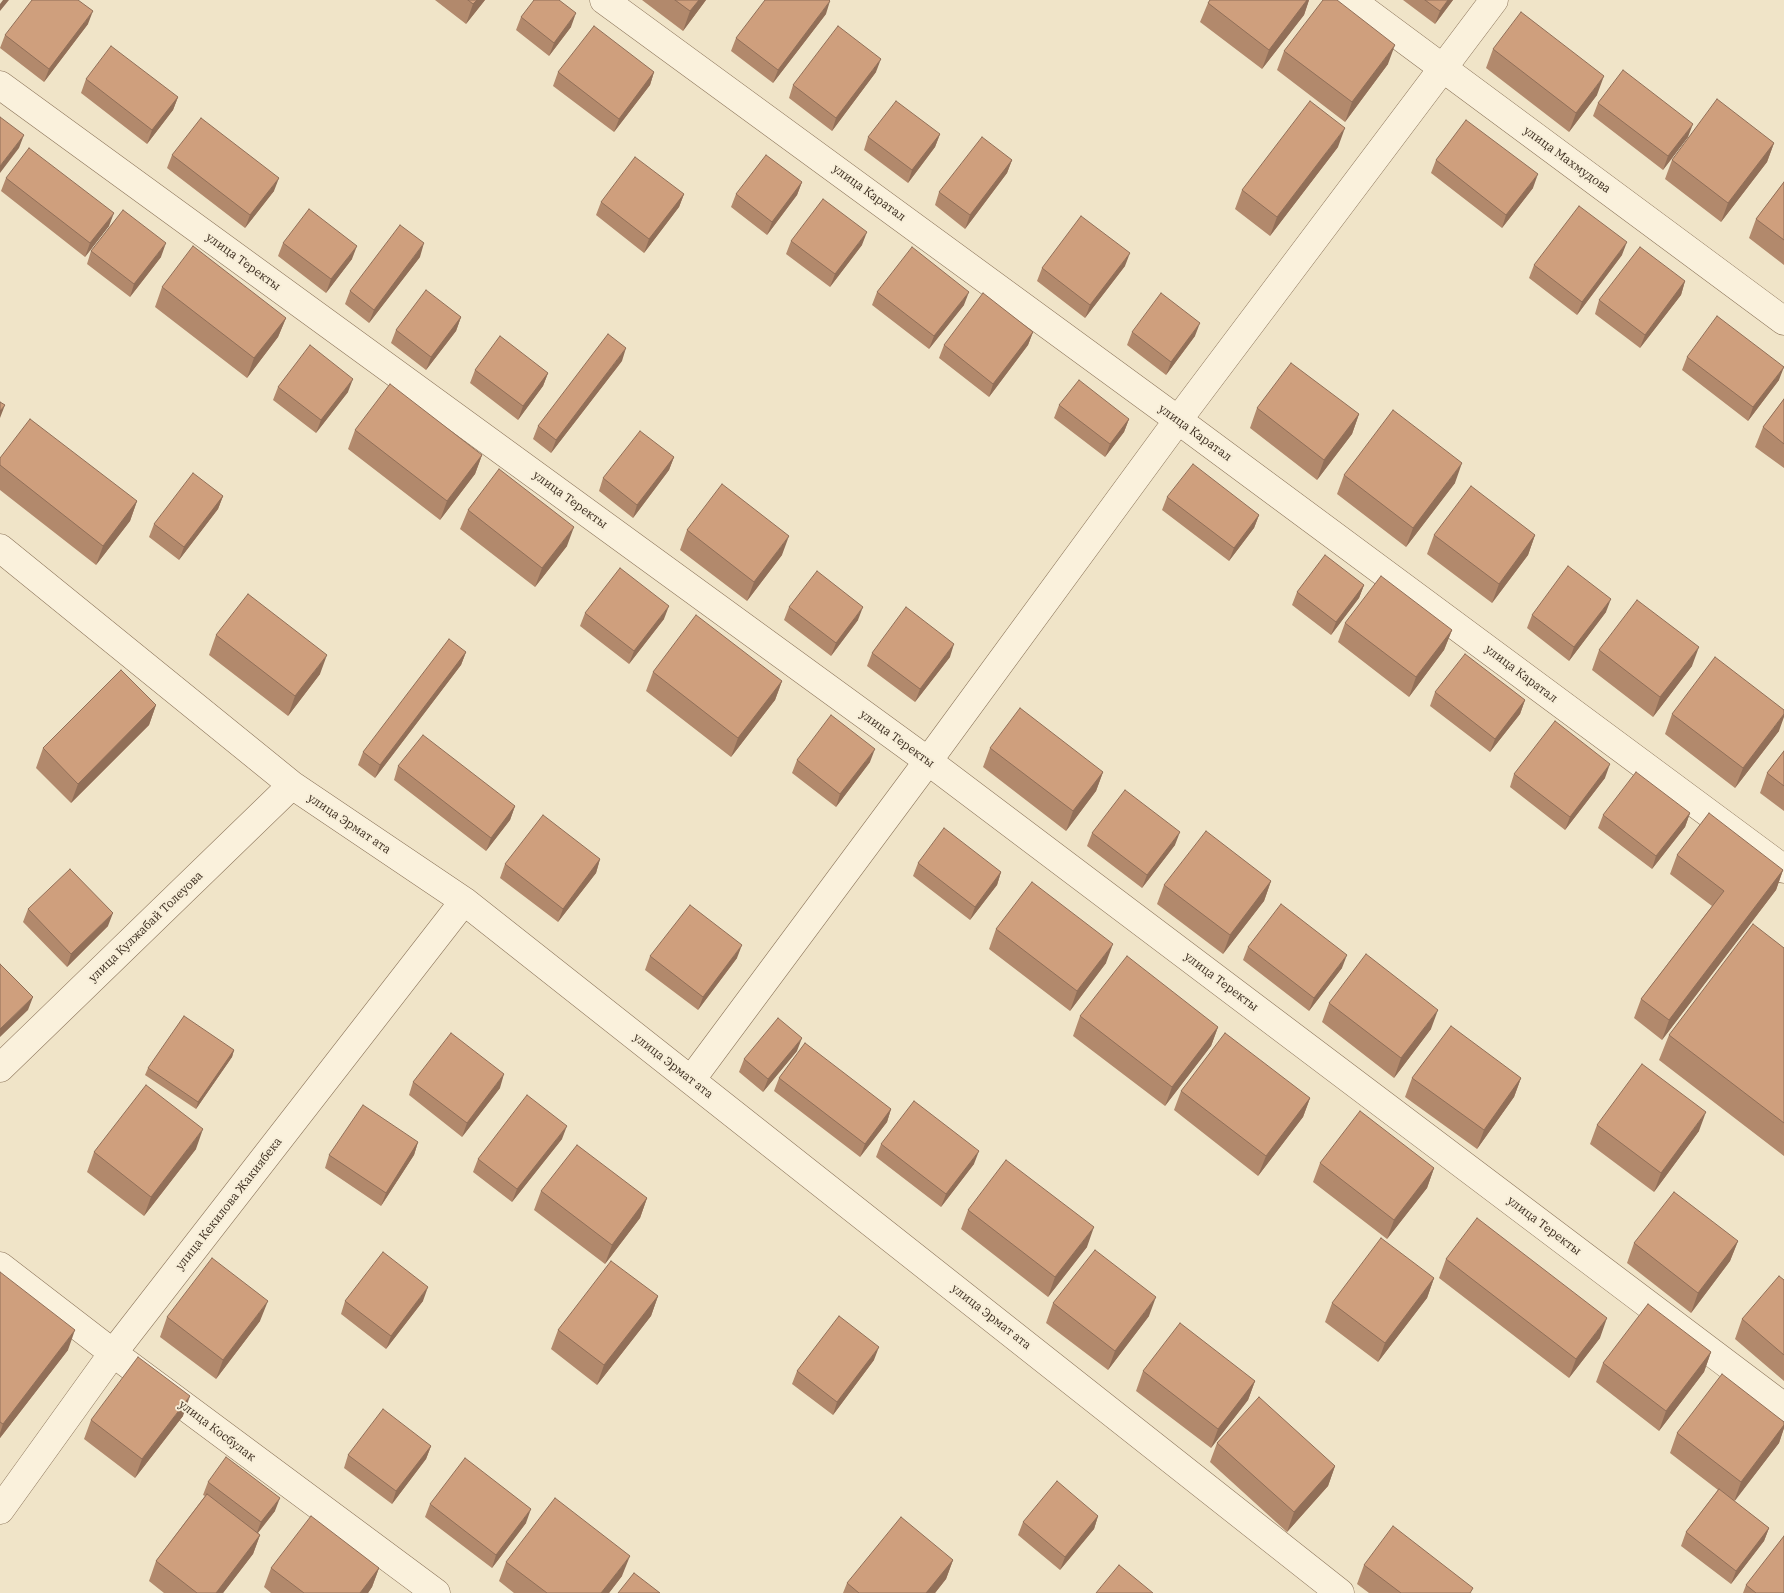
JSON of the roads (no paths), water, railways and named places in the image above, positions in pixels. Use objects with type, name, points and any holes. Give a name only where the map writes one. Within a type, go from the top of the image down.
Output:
[{"type":"street","name":"улица Каратал","points":[[604,0],[1178,420],[1784,869]]},
{"type":"street","name":"улица Махмудова","points":[[1351,0],[1784,321]]},
{"type":"street","points":[[691,1080],[1178,420],[1494,0]]},
{"type":"street","name":"улица Теректы","points":[[0,85],[928,761],[1784,1407]]},
{"type":"street","name":"улица Эрмат ата","points":[[0,548],[292,785],[464,901],[1340,1593]]},
{"type":"street","name":"улица Кулжабай Толеуова","points":[[0,1068],[292,785]]},
{"type":"street","name":"улица Кекилова Жакиябека","points":[[0,1510],[113,1353],[464,901]]},
{"type":"street","name":"улица Косбулак","points":[[0,1266],[113,1353],[436,1593]]}]
